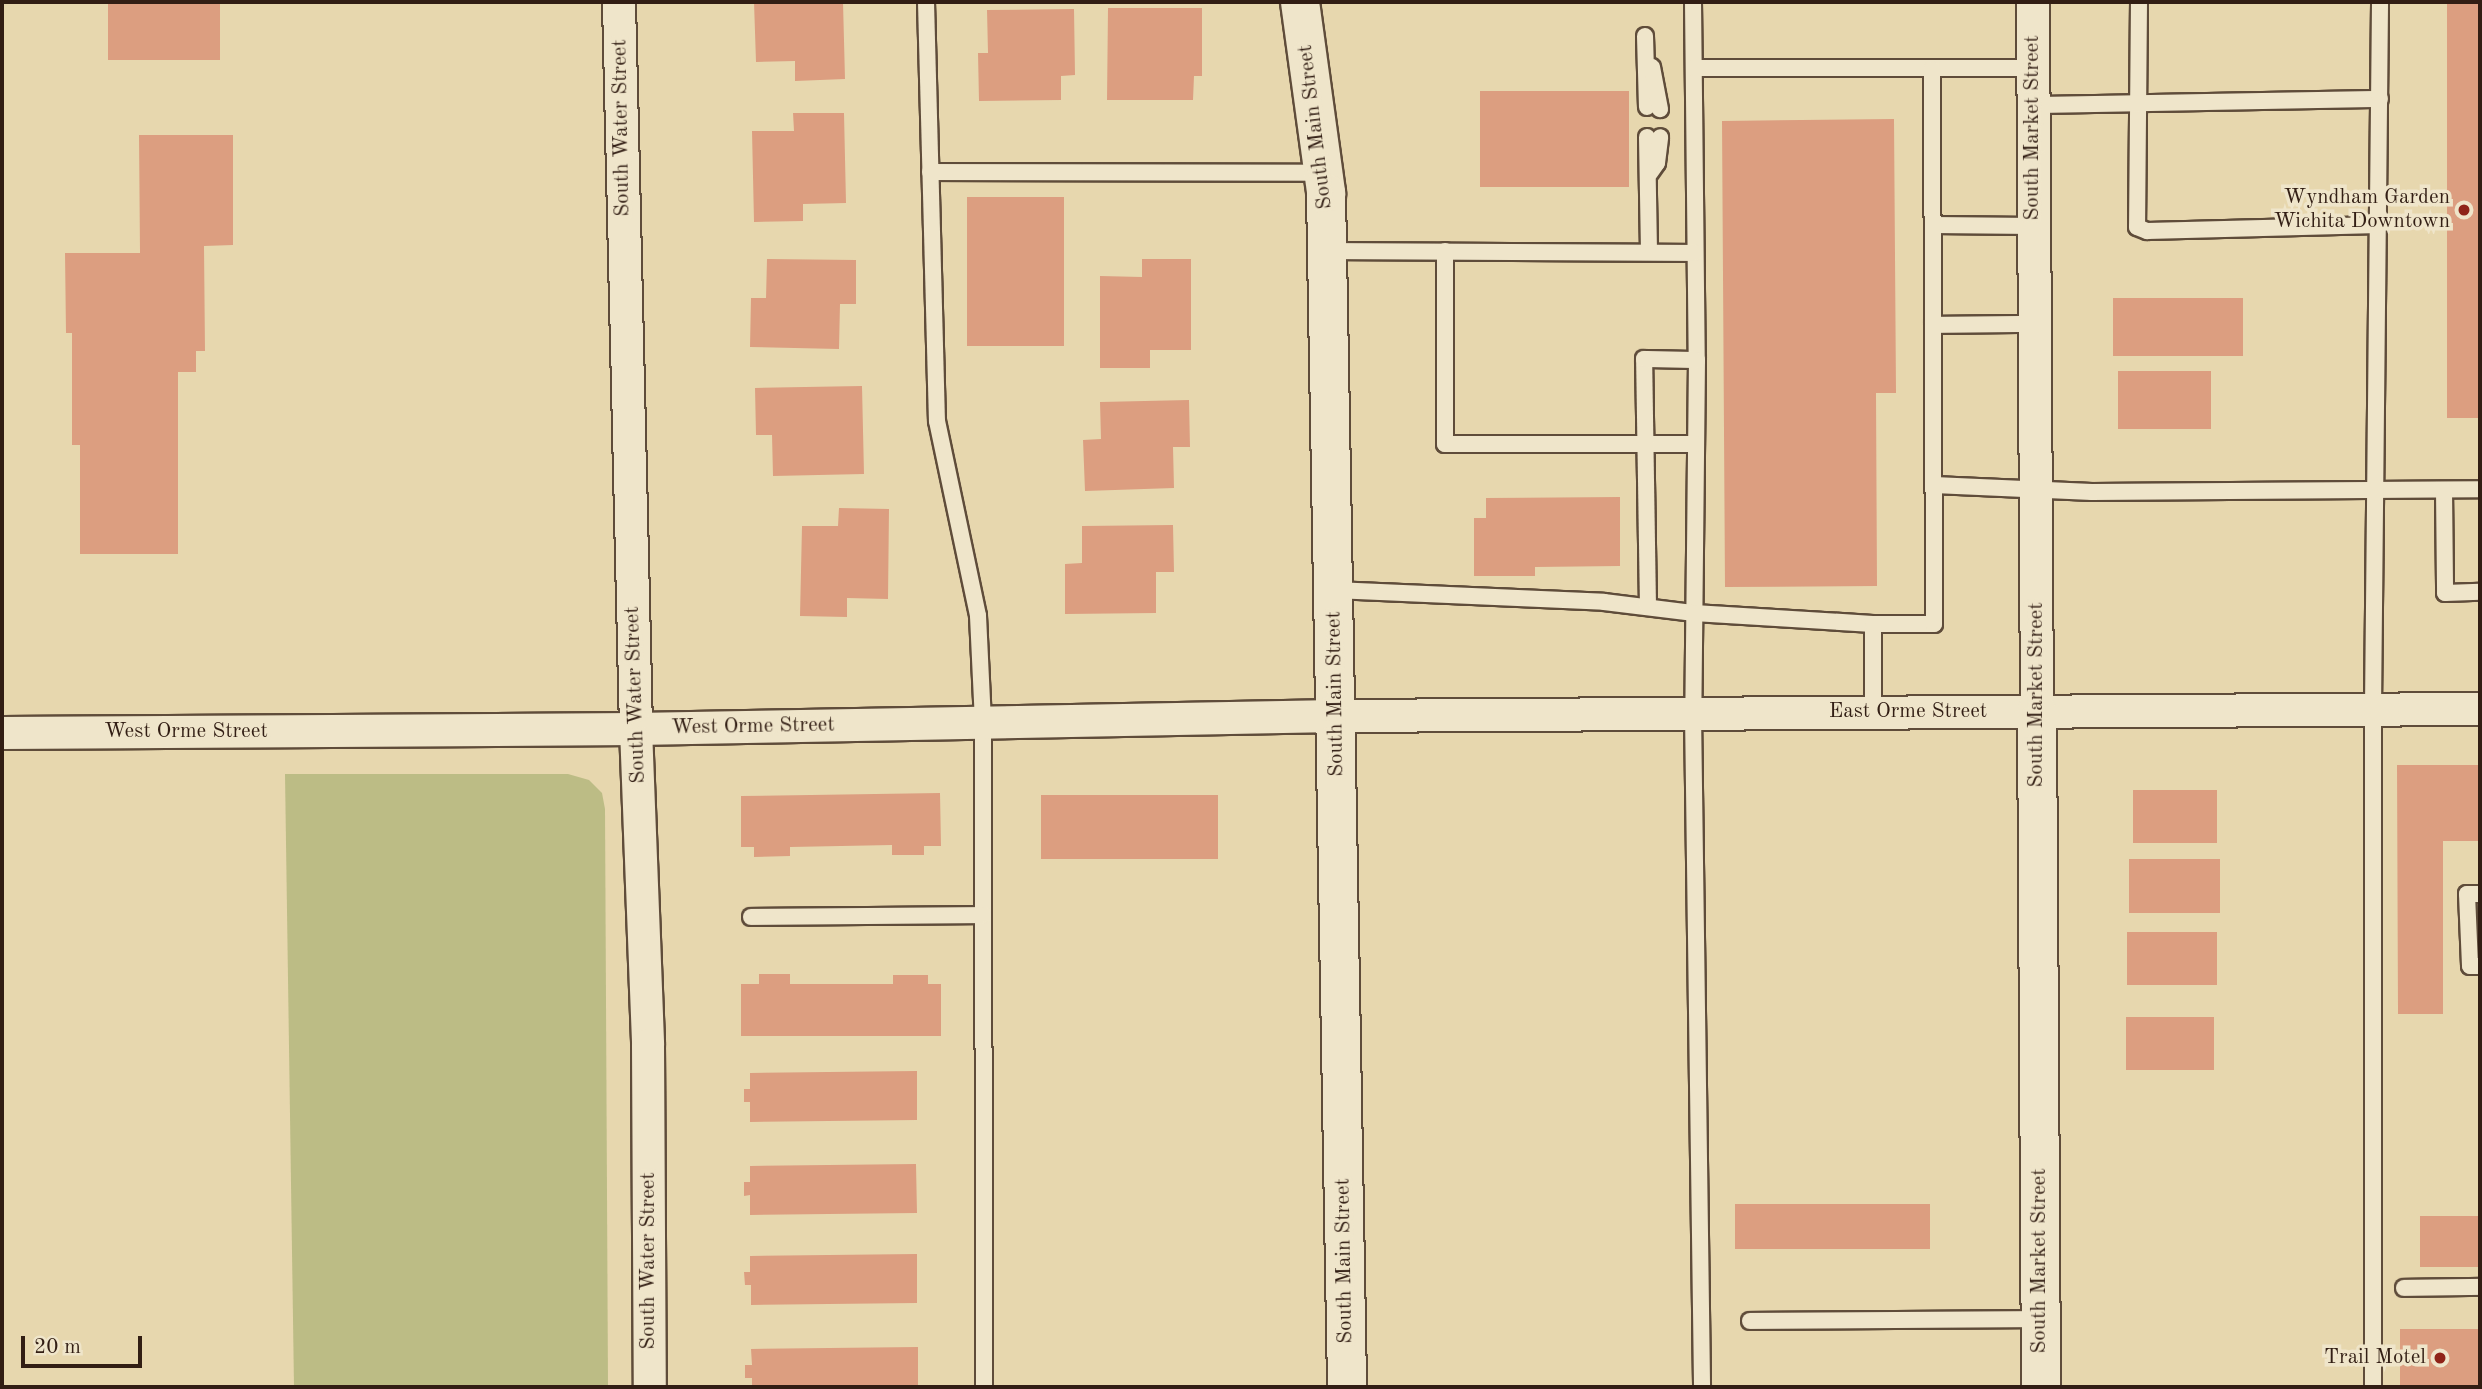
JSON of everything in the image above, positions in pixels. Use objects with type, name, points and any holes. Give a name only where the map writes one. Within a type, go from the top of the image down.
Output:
[{"type":"street","name":"South Water Street","points":[[619,2],[636,729],[648,1045],[650,1387]]},
{"type":"street","name":"South Main Street","points":[[1300,2],[1324,173],[1328,251],[1347,1387]]},
{"type":"street","name":"South Market Street","points":[[2032,2],[2041,1387]]},
{"type":"street","name":"East Orme Street","points":[[1336,716],[2480,709]]},
{"type":"street","name":"West Orme Street","points":[[2,733],[636,729],[1336,716]]},
{"type":"lane","points":[[926,2],[937,421],[978,616],[983,724],[984,1387]]},
{"type":"lane","points":[[1693,2],[1697,360],[1693,713],[1702,1387]]},
{"type":"lane","points":[[2139,2],[2137,227],[2147,231],[2379,225]]},
{"type":"lane","points":[[2373,1387],[2373,708],[2380,2]]},
{"type":"lane","points":[[1646,36],[1653,108]]},
{"type":"lane","points":[[1694,68],[2033,68]]},
{"type":"lane","points":[[1334,590],[1604,601],[1694,613],[1873,624],[1934,624],[1932,69]]},
{"type":"lane","points":[[2033,105],[2380,99]]},
{"type":"lane","points":[[1649,251],[1647,178],[1653,137]]},
{"type":"lane","points":[[930,172],[1324,173]]},
{"type":"lane","points":[[1933,225],[2034,226]]},
{"type":"lane","points":[[1328,251],[1695,253]]},
{"type":"lane","points":[[1445,251],[1445,444],[1695,444]]},
{"type":"lane","points":[[1933,324],[2035,324]]},
{"type":"lane","points":[[1648,607],[1644,359],[1697,360]]},
{"type":"lane","points":[[1934,485],[2036,491],[2376,492],[2480,489]]},
{"type":"lane","points":[[2444,490],[2445,593],[2480,592]]},
{"type":"lane","points":[[1873,624],[1873,712]]},
{"type":"lane","points":[[2480,894],[2468,894],[2470,966],[2480,966]]},
{"type":"lane","points":[[751,916],[983,915]]},
{"type":"lane","points":[[2404,1288],[2480,1287]]},
{"type":"lane","points":[[1750,1321],[2041,1319]]},
{"type":"green space","points":[[285,774],[568,774],[589,780],[602,793],[605,809],[608,1387],[294,1387]]},
{"type":"building","points":[[108,2],[220,2],[220,60],[108,60]]},
{"type":"building","points":[[754,2],[843,2],[845,79],[795,81],[795,61],[756,62]]},
{"type":"building","name":"Wyndham Garden Wichita Downtown","points":[[2447,2],[2480,2],[2480,418],[2447,418]]},
{"type":"building","points":[[1108,8],[1202,8],[1202,76],[1194,76],[1193,100],[1107,100]]},
{"type":"building","points":[[1074,9],[1075,75],[1061,76],[1061,100],[979,101],[978,53],[988,53],[987,10]]},
{"type":"building","points":[[1480,91],[1629,91],[1629,187],[1480,187]]},
{"type":"building","points":[[793,113],[844,113],[846,203],[803,204],[803,221],[754,222],[752,131],[794,131]]},
{"type":"building","points":[[1894,119],[1896,393],[1876,393],[1877,586],[1725,587],[1722,121]]},
{"type":"building","points":[[139,135],[233,135],[233,245],[204,246],[205,351],[196,351],[196,372],[178,372],[178,554],[80,554],[80,445],[72,445],[72,333],[66,333],[65,253],[140,253]]},
{"type":"building","points":[[967,197],[1064,197],[1064,346],[967,346]]},
{"type":"building","points":[[767,259],[856,260],[856,304],[840,304],[839,349],[750,347],[751,298],[766,298]]},
{"type":"building","points":[[1142,259],[1191,259],[1191,350],[1150,350],[1150,368],[1100,368],[1100,276],[1142,277]]},
{"type":"building","points":[[2113,298],[2243,298],[2243,356],[2113,356]]},
{"type":"building","points":[[2118,371],[2211,371],[2211,429],[2118,429]]},
{"type":"building","points":[[862,386],[864,474],[773,476],[772,435],[756,435],[755,388]]},
{"type":"building","points":[[1189,400],[1190,447],[1173,447],[1174,488],[1085,491],[1083,440],[1101,439],[1100,402]]},
{"type":"building","points":[[1620,497],[1620,566],[1535,567],[1535,576],[1474,576],[1474,518],[1486,518],[1486,498]]},
{"type":"building","points":[[839,508],[889,509],[888,599],[847,598],[847,617],[800,616],[802,526],[838,526]]},
{"type":"building","points":[[1173,525],[1174,572],[1156,572],[1156,613],[1065,614],[1065,564],[1082,563],[1082,526]]},
{"type":"building","points":[[2397,765],[2480,765],[2480,841],[2443,841],[2443,1014],[2398,1014]]},
{"type":"building","points":[[2133,790],[2217,790],[2217,843],[2133,843]]},
{"type":"building","points":[[940,793],[941,846],[924,846],[924,855],[892,855],[892,845],[790,847],[790,856],[754,857],[754,847],[741,847],[741,796]]},
{"type":"building","points":[[1041,795],[1218,795],[1218,859],[1041,859]]},
{"type":"building","points":[[2129,859],[2220,859],[2220,913],[2129,913]]},
{"type":"building","points":[[2127,932],[2217,932],[2217,985],[2127,985]]},
{"type":"building","points":[[759,974],[790,974],[790,984],[893,984],[893,975],[928,975],[928,984],[941,984],[941,1036],[741,1036],[741,984],[759,984]]},
{"type":"building","points":[[2126,1017],[2214,1017],[2214,1070],[2126,1070]]},
{"type":"building","points":[[917,1071],[917,1120],[750,1122],[750,1102],[744,1102],[744,1089],[750,1089],[750,1073]]},
{"type":"building","points":[[916,1164],[917,1213],[750,1215],[750,1195],[744,1196],[744,1182],[750,1182],[750,1166]]},
{"type":"building","points":[[1735,1204],[1930,1204],[1930,1249],[1735,1249]]},
{"type":"building","points":[[2420,1216],[2480,1216],[2480,1267],[2420,1267]]},
{"type":"building","points":[[917,1254],[917,1303],[751,1305],[751,1285],[745,1285],[744,1272],[750,1272],[750,1256]]},
{"type":"building","name":"Trail Motel","points":[[2400,1329],[2480,1329],[2480,1387],[2400,1387]]},
{"type":"building","points":[[918,1347],[918,1387],[752,1387],[752,1378],[745,1378],[745,1365],[752,1365],[751,1349]]},
{"type":"place","name":"Wyndham Garden Wichita Downtown","points":[[2464,210]]},
{"type":"place","name":"Trail Motel","points":[[2440,1358]]}]
